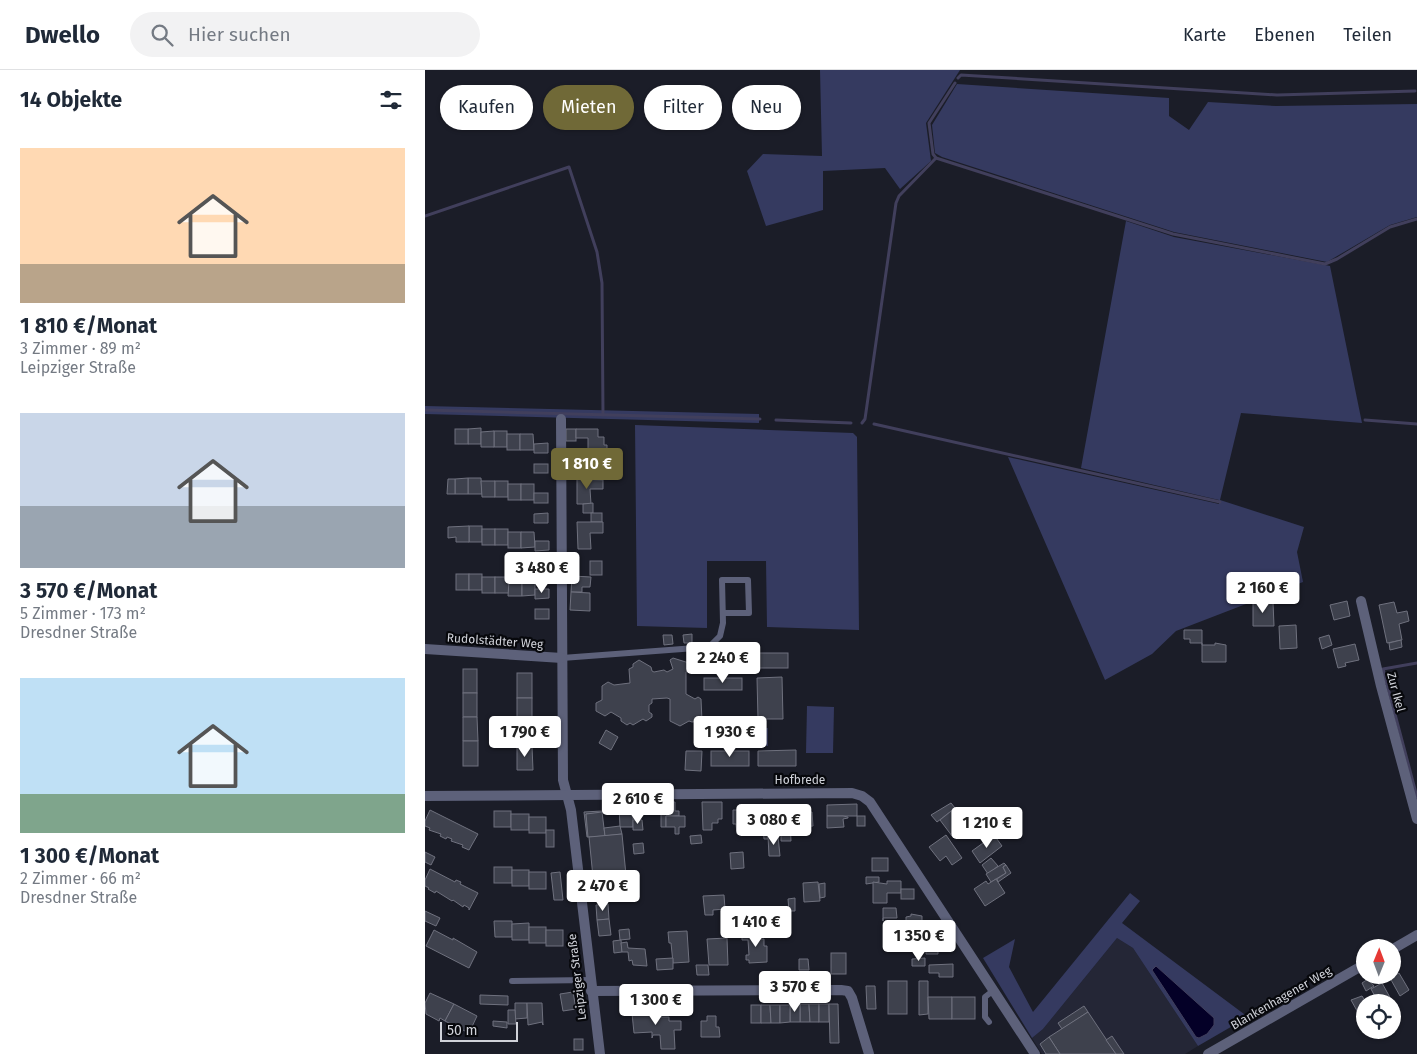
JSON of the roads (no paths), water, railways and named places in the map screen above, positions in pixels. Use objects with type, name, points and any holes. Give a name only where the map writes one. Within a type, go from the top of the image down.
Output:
[{"type":"street","name":"Leipziger Straße","points":[[561,419],[563,780],[568,794],[590,986],[600,1054]]},
{"type":"street","name":"Zur Ikel","points":[[1361,601],[1381,686],[1417,819]]},
{"type":"street","name":"Rudolstädter Weg","points":[[425,649],[563,658]]},
{"type":"street","name":"Hofbrede","points":[[425,796],[852,793],[862,796],[870,802],[1035,1054]]},
{"type":"street","points":[[1401,944],[1417,935]]},
{"type":"street","name":"Blankenhagener Weg","points":[[1209,1054],[1356,969]]},
{"type":"street","points":[[590,986],[841,990],[848,992],[852,998],[869,1054]]},
{"type":"lane","points":[[563,658],[709,647],[720,636],[723,613],[722,580],[748,580],[749,613],[723,613]]},
{"type":"lane","points":[[512,980],[590,986]]},
{"type":"lane","points":[[989,1022],[985,1017],[985,997],[994,990]]},
{"type":"waterway","points":[[958,78],[961,75],[1277,95],[1415,91]]},
{"type":"waterway","points":[[955,83],[929,123],[933,154],[936,158],[1173,234],[1325,264],[1337,259],[1390,227],[1417,219]]},
{"type":"waterway","points":[[862,423],[865,419],[896,203],[899,196],[936,158]]},
{"type":"waterway","points":[[425,216],[569,167],[597,252],[602,283],[603,415]]},
{"type":"waterway","points":[[425,410],[760,419]]},
{"type":"waterway","points":[[776,420],[851,423]]},
{"type":"waterway","points":[[1365,420],[1417,424]]},
{"type":"waterway","points":[[874,424],[1220,502]]},
{"type":"waterway","points":[[1417,663],[1383,669],[1417,797]]}]
